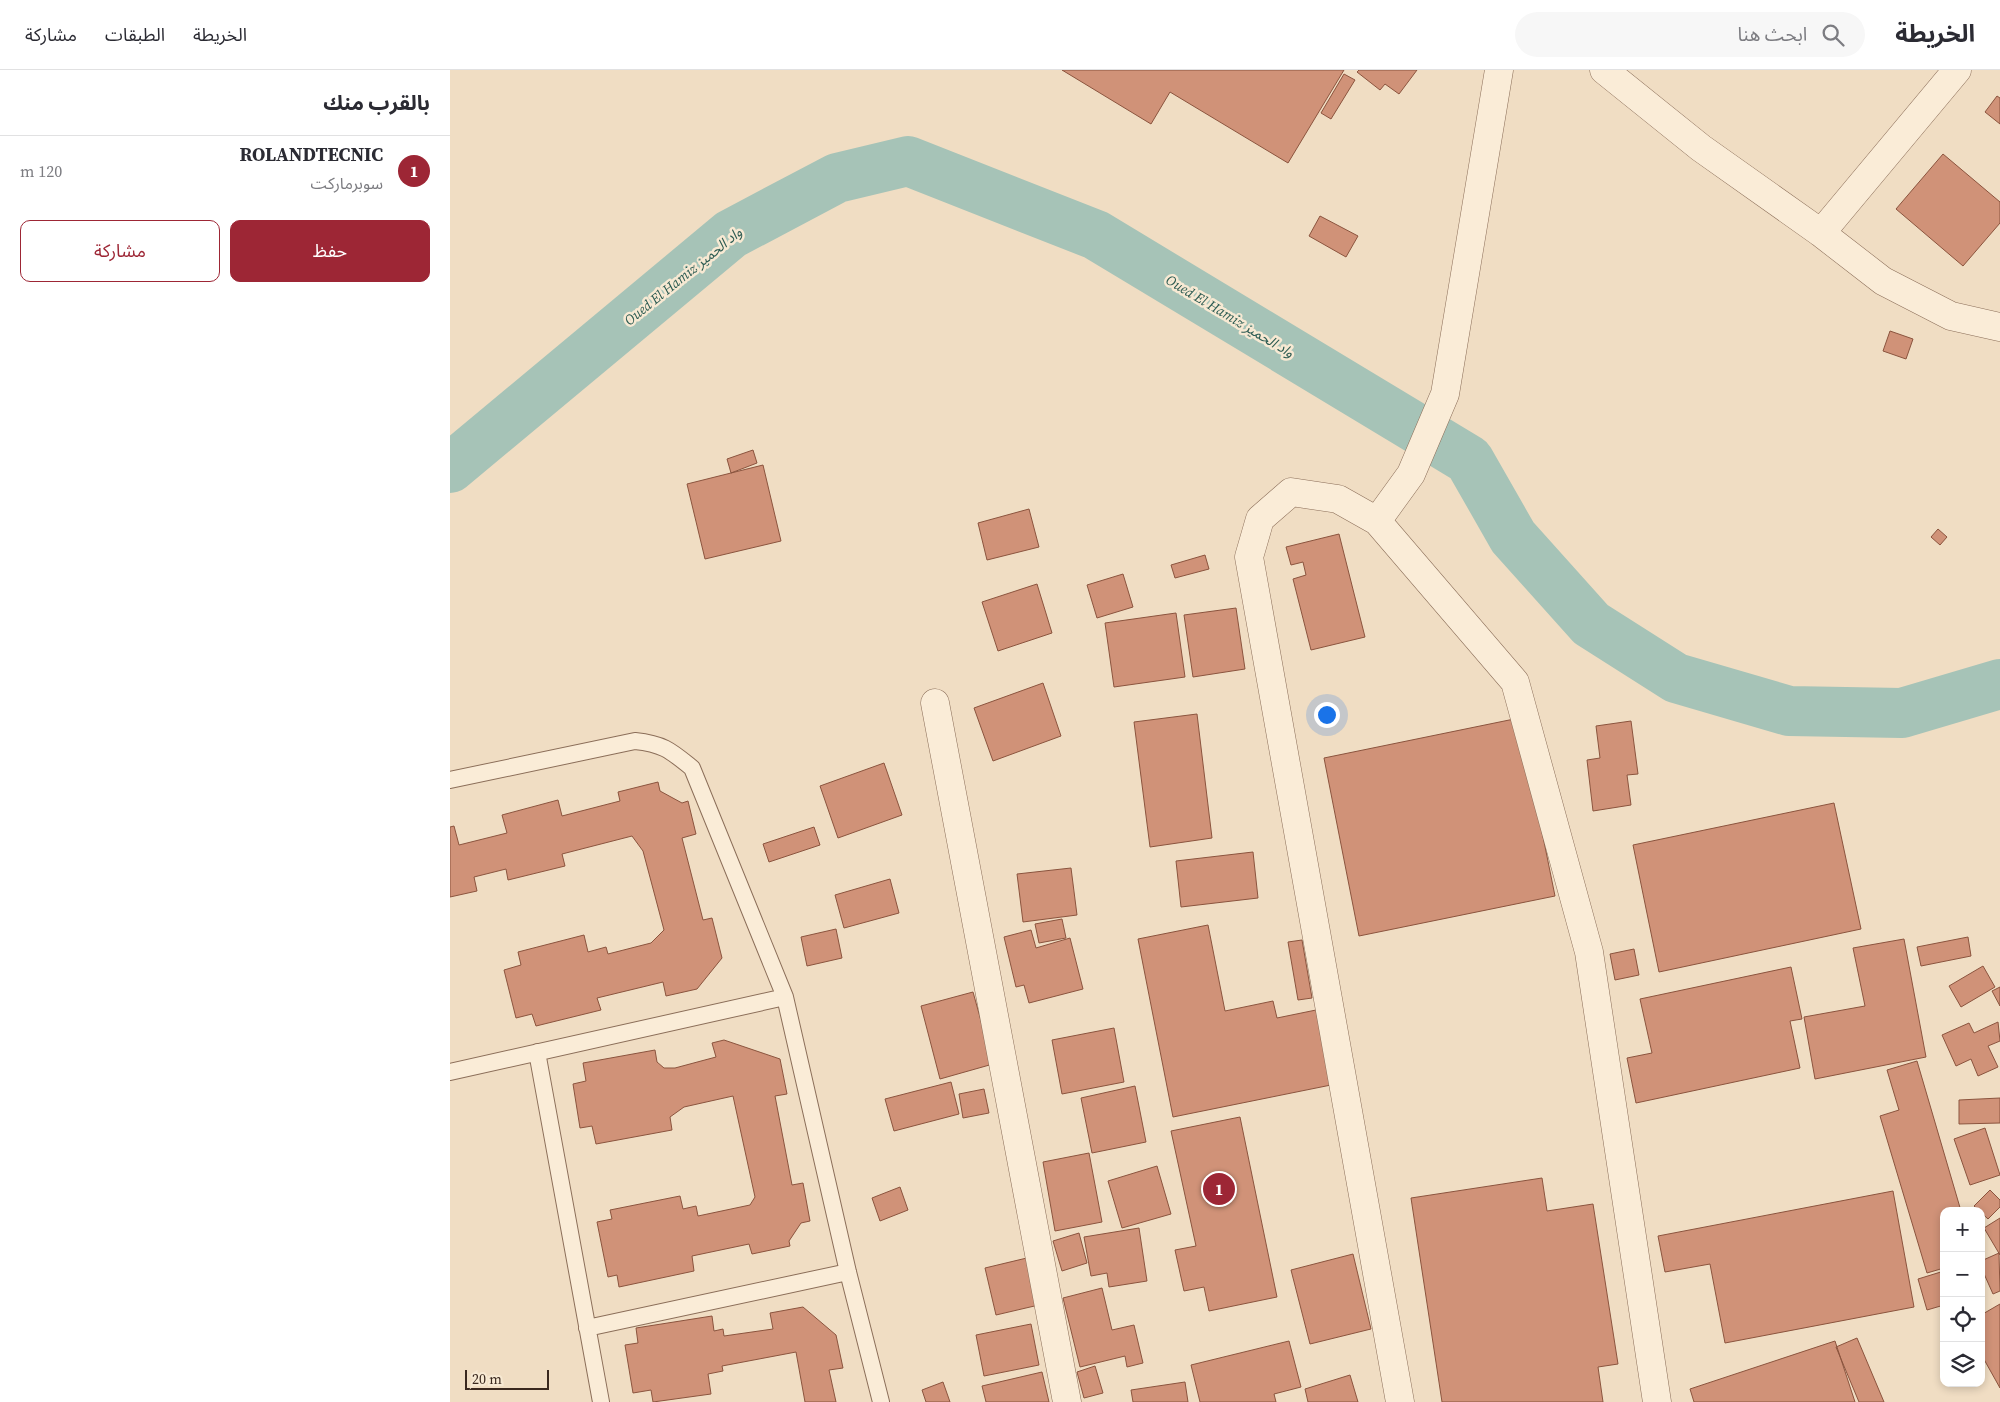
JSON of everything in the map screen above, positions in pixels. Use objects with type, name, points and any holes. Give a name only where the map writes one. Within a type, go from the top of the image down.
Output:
[{"type":"street","points":[[1377,521],[1411,474],[1445,394],[1499,70]]},
{"type":"street","points":[[1604,70],[1701,148],[1821,233],[1883,282],[1952,316],[2000,327]]},
{"type":"street","points":[[1821,233],[1957,70]]},
{"type":"street","points":[[1400,1402],[1249,558],[1260,518],[1291,492],[1338,499],[1377,521],[1515,682],[1589,952],[1657,1402]]},
{"type":"street","points":[[935,702],[1067,1402]]},
{"type":"lane","points":[[450,780],[635,741],[655,743],[668,749],[692,768],[785,997],[848,1272],[881,1402]]},
{"type":"lane","points":[[450,1072],[785,997]]},
{"type":"lane","points":[[537,1052],[601,1402]]},
{"type":"lane","points":[[587,1328],[848,1272]]},
{"type":"building","points":[[1062,70],[1344,70],[1288,163],[1170,92],[1151,124]]},
{"type":"building","points":[[1359,70],[1417,70],[1399,94],[1385,84],[1380,90],[1357,72]]},
{"type":"building","points":[[1344,74],[1355,80],[1331,119],[1321,113]]},
{"type":"building","points":[[1997,96],[2000,98],[2000,124],[1985,112]]},
{"type":"building","points":[[1943,154],[2000,202],[2000,223],[1963,266],[1896,209]]},
{"type":"building","points":[[1320,216],[1358,236],[1346,257],[1309,236]]},
{"type":"building","points":[[1890,331],[1913,339],[1906,359],[1883,351]]},
{"type":"building","points":[[753,450],[757,463],[731,473],[727,459]]},
{"type":"building","points":[[763,465],[781,541],[705,559],[687,484]]},
{"type":"building","points":[[1029,509],[1039,547],[987,560],[978,523]]},
{"type":"building","points":[[1938,529],[1947,537],[1940,545],[1931,537]]},
{"type":"building","points":[[1339,534],[1365,637],[1311,650],[1293,579],[1306,575],[1303,562],[1291,565],[1286,547]]},
{"type":"building","points":[[1205,555],[1209,569],[1175,578],[1171,565]]},
{"type":"building","points":[[1123,574],[1133,607],[1097,618],[1087,585]]},
{"type":"building","points":[[1037,584],[1052,633],[998,651],[982,602]]},
{"type":"building","points":[[1236,608],[1245,669],[1193,677],[1184,615]]},
{"type":"building","points":[[1176,613],[1185,677],[1114,687],[1105,623]]},
{"type":"building","points":[[1043,683],[1061,736],[993,761],[974,708]]},
{"type":"building","points":[[1197,714],[1212,838],[1150,847],[1134,722]]},
{"type":"building","points":[[1519,718],[1555,896],[1359,936],[1324,758]]},
{"type":"building","points":[[1631,721],[1638,774],[1627,775],[1631,805],[1593,811],[1587,760],[1600,758],[1596,726]]},
{"type":"building","points":[[884,763],[902,815],[838,838],[820,786]]},
{"type":"building","points":[[658,782],[660,791],[682,803],[688,801],[696,834],[682,838],[703,920],[712,918],[722,958],[697,989],[666,996],[663,982],[597,998],[601,1010],[536,1026],[532,1014],[516,1018],[504,970],[521,965],[518,952],[584,935],[588,952],[606,947],[608,954],[651,943],[664,930],[643,851],[632,836],[562,854],[565,866],[508,880],[506,869],[474,877],[477,891],[450,897],[450,827],[454,826],[459,845],[507,833],[502,815],[558,800],[562,816],[620,801],[618,792]]},
{"type":"building","points":[[1834,803],[1861,929],[1659,972],[1633,845]]},
{"type":"building","points":[[814,827],[820,845],[769,862],[763,844]]},
{"type":"building","points":[[1253,852],[1258,898],[1181,907],[1176,861]]},
{"type":"building","points":[[1071,868],[1077,915],[1023,922],[1017,874]]},
{"type":"building","points":[[890,879],[899,913],[844,928],[835,895]]},
{"type":"building","points":[[1062,919],[1066,938],[1039,943],[1035,924]]},
{"type":"building","points":[[1208,925],[1225,1011],[1273,1001],[1277,1018],[1316,1010],[1331,1085],[1173,1117],[1138,939]]},
{"type":"building","points":[[836,929],[842,958],[807,966],[801,937]]},
{"type":"building","points":[[1031,930],[1036,948],[1070,938],[1083,989],[1029,1003],[1024,985],[1016,987],[1004,937]]},
{"type":"building","points":[[1968,937],[1971,956],[1921,966],[1917,947]]},
{"type":"building","points":[[1904,939],[1926,1057],[1815,1079],[1804,1017],[1865,1006],[1853,948]]},
{"type":"building","points":[[1302,940],[1312,998],[1298,1000],[1288,942]]},
{"type":"building","points":[[1634,949],[1639,975],[1615,980],[1610,954]]},
{"type":"building","points":[[1983,966],[1995,987],[1961,1007],[1949,986]]},
{"type":"building","points":[[1791,967],[1802,1019],[1790,1021],[1800,1068],[1636,1103],[1627,1058],[1652,1053],[1640,999]]},
{"type":"building","points":[[2000,987],[2000,1006],[1992,991]]},
{"type":"building","points":[[973,992],[993,1064],[940,1079],[921,1006]]},
{"type":"building","points":[[1998,1022],[2000,1041],[1988,1046],[1998,1067],[1978,1076],[1971,1059],[1956,1066],[1942,1035],[1969,1023],[1974,1033]]},
{"type":"building","points":[[1114,1028],[1124,1082],[1062,1094],[1052,1040]]},
{"type":"building","points":[[724,1040],[780,1059],[787,1094],[775,1096],[792,1185],[803,1183],[810,1221],[801,1223],[789,1241],[790,1246],[752,1254],[749,1244],[692,1256],[694,1271],[619,1287],[617,1275],[608,1277],[597,1222],[612,1219],[610,1210],[680,1196],[683,1209],[696,1206],[698,1216],[750,1205],[755,1197],[733,1096],[684,1107],[670,1117],[672,1130],[596,1144],[592,1126],[580,1128],[573,1084],[586,1081],[583,1063],[655,1050],[657,1062],[664,1068],[675,1068],[716,1057],[712,1043]]},
{"type":"building","points":[[1917,1061],[1960,1207],[1940,1207],[1940,1269],[1927,1273],[1880,1116],[1899,1110],[1887,1070]]},
{"type":"building","points":[[951,1082],[959,1114],[894,1131],[885,1099]]},
{"type":"building","points":[[1135,1086],[1146,1142],[1092,1153],[1081,1098]]},
{"type":"building","points":[[984,1089],[989,1113],[963,1118],[959,1094]]},
{"type":"building","points":[[2000,1098],[2000,1123],[1959,1124],[1959,1100]]},
{"type":"building","points":[[1240,1117],[1277,1297],[1209,1311],[1204,1287],[1184,1291],[1175,1250],[1196,1246],[1171,1131]]},
{"type":"building","points":[[1985,1128],[2000,1175],[1970,1185],[1954,1139]]},
{"type":"building","points":[[1089,1153],[1102,1222],[1055,1231],[1043,1162]]},
{"type":"building","points":[[1157,1166],[1171,1214],[1122,1228],[1108,1181]]},
{"type":"building","points":[[1542,1178],[1547,1211],[1593,1204],[1618,1364],[1598,1367],[1603,1402],[1442,1402],[1411,1198]]},
{"type":"building","points":[[900,1187],[908,1210],[880,1221],[872,1198]]},
{"type":"building","points":[[1990,1190],[2000,1200],[2000,1207],[1988,1219],[1985,1216],[1985,1207],[1974,1206]]},
{"type":"building","points":[[1893,1191],[1914,1307],[1725,1343],[1710,1264],[1665,1272],[1658,1236]]},
{"type":"building","points":[[2000,1218],[2000,1255],[1985,1230],[1985,1227]]},
{"type":"building","points":[[1139,1228],[1147,1281],[1109,1287],[1107,1273],[1091,1276],[1084,1237]]},
{"type":"building","points":[[1079,1233],[1087,1263],[1062,1271],[1053,1241]]},
{"type":"building","points":[[1999,1253],[2000,1291],[1993,1294],[1985,1276],[1985,1259]]},
{"type":"building","points":[[1353,1254],[1371,1329],[1310,1344],[1291,1270]]},
{"type":"building","points":[[1031,1257],[1043,1304],[996,1315],[985,1268]]},
{"type":"building","points":[[1940,1272],[1940,1306],[1927,1310],[1918,1279]]},
{"type":"building","points":[[1102,1288],[1112,1330],[1134,1325],[1143,1363],[1127,1367],[1125,1356],[1080,1367],[1063,1298]]},
{"type":"building","points":[[2000,1304],[2000,1388],[1985,1361],[1985,1313]]},
{"type":"building","points":[[803,1307],[836,1335],[843,1368],[829,1370],[836,1402],[805,1402],[796,1352],[722,1366],[723,1371],[708,1374],[711,1394],[653,1402],[651,1390],[633,1393],[625,1345],[638,1343],[636,1328],[712,1316],[714,1331],[723,1329],[724,1336],[773,1329],[770,1313]]},
{"type":"building","points":[[1031,1324],[1039,1365],[984,1376],[976,1335]]},
{"type":"building","points":[[1857,1338],[1884,1402],[1859,1402],[1836,1347]]},
{"type":"building","points":[[1289,1341],[1301,1387],[1274,1394],[1276,1402],[1200,1402],[1191,1365]]},
{"type":"building","points":[[1835,1341],[1855,1402],[1694,1402],[1690,1389]]},
{"type":"building","points":[[1095,1366],[1103,1393],[1084,1398],[1077,1372]]},
{"type":"building","points":[[1042,1372],[1049,1402],[986,1402],[982,1386]]},
{"type":"building","points":[[1350,1375],[1358,1402],[1308,1402],[1305,1389]]},
{"type":"building","points":[[943,1382],[950,1402],[926,1402],[922,1390]]},
{"type":"building","points":[[1185,1382],[1188,1402],[1133,1402],[1131,1390]]},
{"type":"waterway","name":"Oued El Hamiz واد الحميز","points":[[450,468],[731,234],[837,178],[908,161],[1096,235],[1469,460],[1513,537],[1591,624],[1676,678],[1789,711],[1902,713],[2000,684]]},
{"type":"place","name":"ROLANDTECNIC","points":[[1219,1189]]}]
